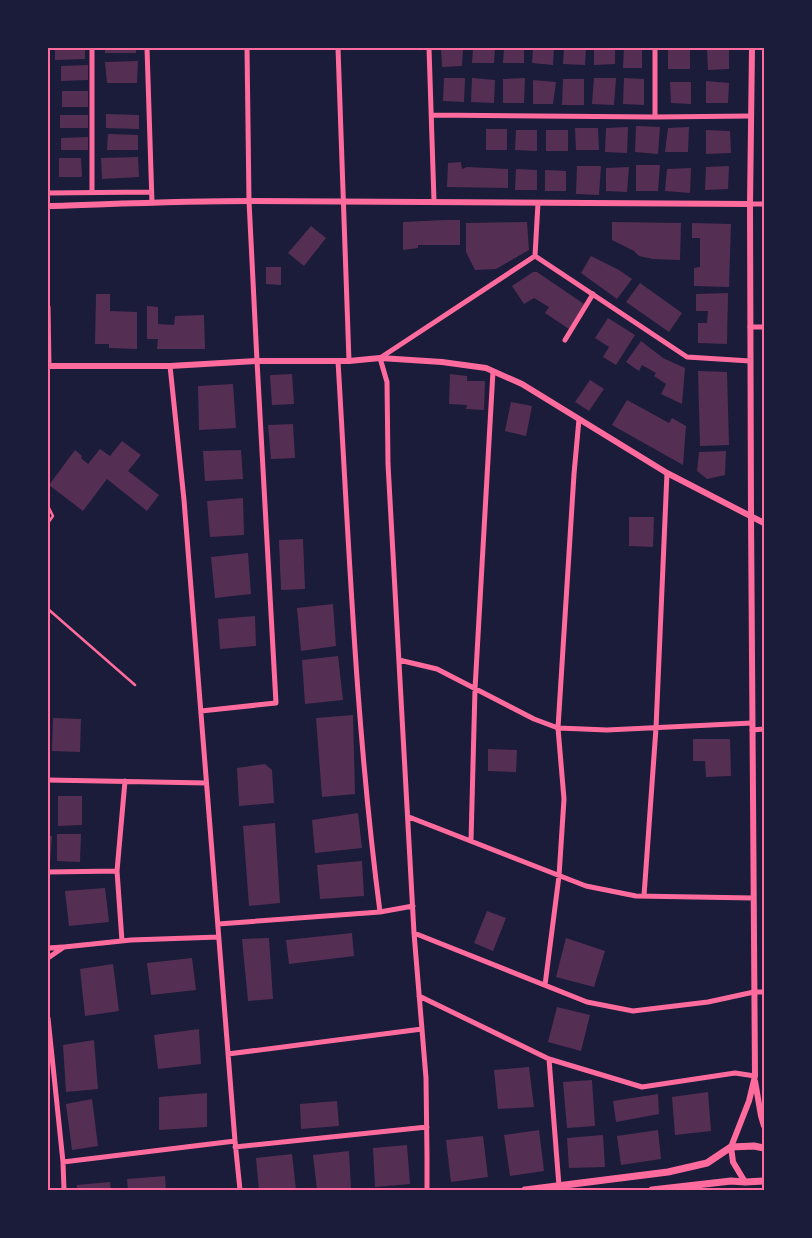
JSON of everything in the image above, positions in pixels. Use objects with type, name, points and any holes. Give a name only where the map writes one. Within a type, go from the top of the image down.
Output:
[{"type":"main road","points":[[525,1190],[668,1172],[707,1163],[731,1147],[754,1146],[764,1148]]},
{"type":"main road","points":[[652,1190],[731,1181],[764,1182]]},
{"type":"street","points":[[92,48],[92,192]]},
{"type":"street","points":[[147,48],[152,203]]},
{"type":"street","points":[[201,711],[276,703],[256,361],[249,201],[247,48]]},
{"type":"street","points":[[338,48],[349,361]]},
{"type":"street","points":[[429,48],[434,201]]},
{"type":"street","points":[[654,117],[655,48]]},
{"type":"street","points":[[752,48],[750,361],[754,992],[755,1076],[764,1126]]},
{"type":"street","points":[[431,115],[751,116]]},
{"type":"street","points":[[48,192],[151,192]]},
{"type":"street","points":[[48,206],[249,201],[764,204]]},
{"type":"street","points":[[535,256],[538,203]]},
{"type":"street","points":[[535,256],[687,357],[750,361]]},
{"type":"street","points":[[380,358],[535,256]]},
{"type":"street","points":[[565,340],[593,294]]},
{"type":"street","points":[[48,307],[48,368],[170,366],[256,361],[349,361],[380,358],[442,362],[486,368],[522,384],[667,473],[764,523]]},
{"type":"street","points":[[750,327],[764,327]]},
{"type":"street","points":[[380,358],[387,382],[388,464],[414,933],[426,1078],[426,1190]]},
{"type":"street","points":[[338,361],[360,718],[380,912]]},
{"type":"street","points":[[170,366],[184,500],[240,1190]]},
{"type":"street","points":[[471,841],[475,689],[493,371]]},
{"type":"street","points":[[545,985],[559,876],[564,799],[558,728],[579,419]]},
{"type":"street","points":[[644,896],[656,728],[667,473]]},
{"type":"street","points":[[399,660],[437,669],[534,720],[558,728],[607,730],[752,727],[764,729]]},
{"type":"street","points":[[48,780],[206,783]]},
{"type":"street","points":[[122,941],[117,871],[125,781]]},
{"type":"street","points":[[409,818],[586,886],[636,896],[753,898]]},
{"type":"street","points":[[48,872],[117,871]]},
{"type":"street","points":[[218,924],[380,912],[413,906]]},
{"type":"street","points":[[414,933],[587,1002],[633,1011],[708,1002],[754,992],[764,992]]},
{"type":"street","points":[[48,948],[64,948],[122,941],[218,937]]},
{"type":"street","points":[[48,958],[64,948]]},
{"type":"street","points":[[419,996],[549,1059],[642,1087],[735,1073],[755,1076]]},
{"type":"street","points":[[48,1018],[63,1162],[64,1190]]},
{"type":"street","points":[[228,1054],[422,1029]]},
{"type":"street","points":[[549,1059],[560,1186]]},
{"type":"street","points":[[745,1182],[733,1162],[731,1147],[755,1076]]},
{"type":"street","points":[[63,1162],[427,1126]]},
{"type":"lane","points":[[48,506],[53,516],[48,523]]},
{"type":"lane","points":[[48,609],[135,685]]},
{"type":"building","points":[[55,48],[85,48],[85,59],[55,60]]},
{"type":"building","points":[[105,48],[136,48],[136,53],[105,53]]},
{"type":"building","points":[[441,48],[463,48],[462,66],[442,67]]},
{"type":"building","points":[[473,48],[495,48],[494,63],[472,63]]},
{"type":"building","points":[[504,48],[524,48],[524,63],[503,63]]},
{"type":"building","points":[[533,48],[554,48],[553,65],[532,63]]},
{"type":"building","points":[[564,48],[586,48],[585,65],[563,64]]},
{"type":"building","points":[[594,48],[615,48],[615,64],[594,65]]},
{"type":"building","points":[[624,48],[642,48],[642,68],[623,68]]},
{"type":"building","points":[[668,48],[690,48],[690,69],[668,69]]},
{"type":"building","points":[[707,48],[729,48],[729,69],[708,70]]},
{"type":"building","points":[[138,61],[137,83],[107,83],[105,62]]},
{"type":"building","points":[[88,65],[88,80],[61,81],[61,66]]},
{"type":"building","points":[[444,78],[465,78],[464,102],[443,101]]},
{"type":"building","points":[[472,78],[495,80],[494,103],[471,102]]},
{"type":"building","points":[[525,78],[524,103],[503,103],[503,79]]},
{"type":"building","points":[[594,78],[616,78],[614,105],[592,104]]},
{"type":"building","points":[[624,78],[644,79],[644,105],[623,104]]},
{"type":"building","points":[[563,79],[584,79],[584,105],[562,105]]},
{"type":"building","points":[[533,80],[556,82],[553,104],[533,104]]},
{"type":"building","points":[[706,81],[729,83],[728,103],[706,103]]},
{"type":"building","points":[[670,82],[691,82],[691,104],[671,103]]},
{"type":"building","points":[[62,91],[88,91],[88,107],[62,107]]},
{"type":"building","points":[[106,114],[139,115],[139,129],[106,128]]},
{"type":"building","points":[[60,115],[88,115],[88,128],[60,128]]},
{"type":"building","points":[[636,126],[660,127],[658,154],[635,152]]},
{"type":"building","points":[[628,127],[627,153],[605,152],[606,128]]},
{"type":"building","points":[[689,127],[688,152],[665,152],[668,128]]},
{"type":"building","points":[[575,128],[598,128],[599,150],[576,150]]},
{"type":"building","points":[[486,129],[507,129],[507,150],[486,150]]},
{"type":"building","points":[[516,130],[537,130],[537,151],[515,150]]},
{"type":"building","points":[[546,130],[568,130],[568,151],[546,151]]},
{"type":"building","points":[[706,130],[730,131],[731,153],[706,154]]},
{"type":"building","points":[[108,134],[138,135],[138,150],[107,150]]},
{"type":"building","points":[[88,137],[88,150],[61,150],[61,138]]},
{"type":"building","points":[[138,157],[139,177],[102,179],[101,158]]},
{"type":"building","points":[[59,158],[81,158],[82,177],[59,177]]},
{"type":"building","points":[[461,162],[462,169],[467,167],[508,169],[508,188],[447,187],[448,163]]},
{"type":"building","points":[[636,165],[660,165],[658,191],[636,191]]},
{"type":"building","points":[[577,166],[601,166],[599,195],[576,194]]},
{"type":"building","points":[[729,166],[728,189],[705,190],[706,167]]},
{"type":"building","points":[[629,167],[627,192],[606,191],[606,168]]},
{"type":"building","points":[[691,168],[690,193],[665,191],[667,169]]},
{"type":"building","points":[[516,169],[537,170],[537,190],[515,190]]},
{"type":"building","points":[[545,170],[566,171],[566,191],[545,191]]},
{"type":"building","points":[[460,220],[460,245],[418,245],[418,248],[403,250],[403,222]]},
{"type":"building","points":[[527,222],[529,250],[496,269],[475,270],[466,252],[466,223]]},
{"type":"building","points":[[612,222],[681,223],[680,260],[653,259],[639,256],[634,251],[612,240]]},
{"type":"building","points":[[692,223],[731,224],[729,287],[694,286],[694,268],[700,267],[700,238],[692,238]]},
{"type":"building","points":[[311,226],[326,238],[304,266],[288,253]]},
{"type":"building","points":[[591,256],[632,279],[617,299],[581,273]]},
{"type":"building","points":[[266,267],[281,267],[281,285],[266,284]]},
{"type":"building","points":[[533,272],[537,272],[584,304],[569,329],[545,313],[549,307],[534,298],[524,304],[512,286]]},
{"type":"building","points":[[640,283],[682,313],[669,332],[626,302]]},
{"type":"building","points":[[728,293],[727,344],[698,343],[698,323],[707,323],[708,311],[696,311],[696,294]]},
{"type":"building","points":[[96,294],[110,294],[110,311],[137,312],[137,349],[109,348],[109,344],[95,344]]},
{"type":"building","points":[[147,306],[158,307],[158,324],[174,325],[175,316],[204,315],[205,349],[157,349],[158,339],[147,339]]},
{"type":"building","points":[[608,318],[635,335],[616,365],[603,357],[609,347],[595,338]]},
{"type":"building","points":[[641,341],[663,358],[685,368],[682,404],[661,394],[666,384],[654,376],[656,373],[642,365],[639,371],[626,362]]},
{"type":"building","points":[[698,371],[727,372],[729,445],[700,446]]},
{"type":"building","points":[[292,374],[294,404],[272,405],[270,375]]},
{"type":"building","points":[[450,374],[467,376],[467,381],[485,381],[484,410],[466,409],[467,405],[449,404]]},
{"type":"building","points":[[590,380],[604,389],[589,411],[575,402]]},
{"type":"building","points":[[233,384],[236,428],[199,430],[198,386]]},
{"type":"building","points":[[627,400],[669,423],[672,418],[686,426],[683,465],[612,425]]},
{"type":"building","points":[[511,402],[532,406],[526,436],[505,431]]},
{"type":"building","points":[[293,424],[295,458],[271,459],[268,425]]},
{"type":"building","points":[[122,441],[141,455],[128,471],[159,495],[147,511],[107,479],[83,511],[49,485],[75,450],[88,464],[100,449],[110,456]]},
{"type":"building","points":[[241,450],[243,479],[205,481],[203,451]]},
{"type":"building","points":[[726,451],[725,475],[707,479],[697,471],[699,452]]},
{"type":"building","points":[[243,498],[244,535],[210,537],[207,501]]},
{"type":"building","points":[[629,517],[654,517],[653,547],[629,546]]},
{"type":"building","points":[[303,539],[305,589],[281,590],[279,540]]},
{"type":"building","points":[[248,553],[251,594],[215,598],[211,557]]},
{"type":"building","points":[[333,604],[336,646],[301,651],[297,608]]},
{"type":"building","points":[[255,616],[256,646],[220,649],[218,619]]},
{"type":"building","points":[[338,656],[343,700],[305,704],[302,660]]},
{"type":"building","points":[[353,715],[355,794],[322,797],[316,718]]},
{"type":"building","points":[[53,718],[81,719],[80,752],[52,751]]},
{"type":"building","points":[[693,739],[730,739],[731,776],[706,777],[705,761],[693,761]]},
{"type":"building","points":[[488,749],[517,750],[516,772],[488,771]]},
{"type":"building","points":[[265,764],[272,770],[274,803],[239,806],[237,768]]},
{"type":"building","points":[[58,796],[82,796],[82,825],[58,826]]},
{"type":"building","points":[[358,813],[362,848],[315,853],[312,820]]},
{"type":"building","points":[[275,823],[280,903],[249,906],[243,826]]},
{"type":"building","points":[[57,834],[81,834],[80,862],[57,861]]},
{"type":"building","points":[[48,836],[52,836],[50,862],[48,862]]},
{"type":"building","points":[[362,861],[364,896],[320,899],[317,865]]},
{"type":"building","points":[[105,888],[109,922],[69,926],[65,891]]},
{"type":"building","points":[[487,911],[506,918],[493,951],[474,943]]},
{"type":"building","points":[[352,933],[354,956],[289,964],[286,940]]},
{"type":"building","points":[[269,938],[273,999],[248,1001],[242,939]]},
{"type":"building","points":[[566,938],[605,951],[594,987],[556,977]]},
{"type":"building","points":[[192,958],[196,990],[151,995],[147,963]]},
{"type":"building","points":[[113,964],[119,1011],[85,1016],[80,969]]},
{"type":"building","points":[[557,1007],[590,1015],[581,1051],[548,1042]]},
{"type":"building","points":[[199,1029],[201,1064],[158,1069],[154,1035]]},
{"type":"building","points":[[94,1040],[98,1089],[66,1092],[63,1045]]},
{"type":"building","points":[[529,1067],[534,1107],[498,1109],[494,1070]]},
{"type":"building","points":[[592,1080],[595,1126],[567,1128],[563,1082]]},
{"type":"building","points":[[708,1092],[711,1131],[675,1135],[672,1097]]},
{"type":"building","points":[[207,1093],[207,1127],[159,1130],[159,1097]]},
{"type":"building","points":[[658,1094],[659,1114],[616,1122],[613,1101]]},
{"type":"building","points":[[92,1099],[98,1146],[72,1150],[66,1104]]},
{"type":"building","points":[[337,1101],[339,1126],[301,1129],[300,1104]]},
{"type":"building","points":[[539,1130],[544,1171],[510,1176],[504,1135]]},
{"type":"building","points":[[658,1130],[661,1159],[621,1165],[617,1136]]},
{"type":"building","points":[[603,1135],[605,1167],[569,1168],[567,1138]]},
{"type":"building","points":[[483,1136],[488,1177],[451,1182],[446,1140]]},
{"type":"building","points":[[407,1145],[410,1184],[375,1187],[373,1148]]},
{"type":"building","points":[[349,1151],[351,1189],[317,1190],[313,1155]]},
{"type":"building","points":[[292,1154],[296,1190],[259,1190],[256,1158]]},
{"type":"building","points":[[165,1176],[166,1190],[128,1190],[127,1179]]},
{"type":"building","points":[[110,1182],[111,1190],[77,1190],[77,1185]]}]
